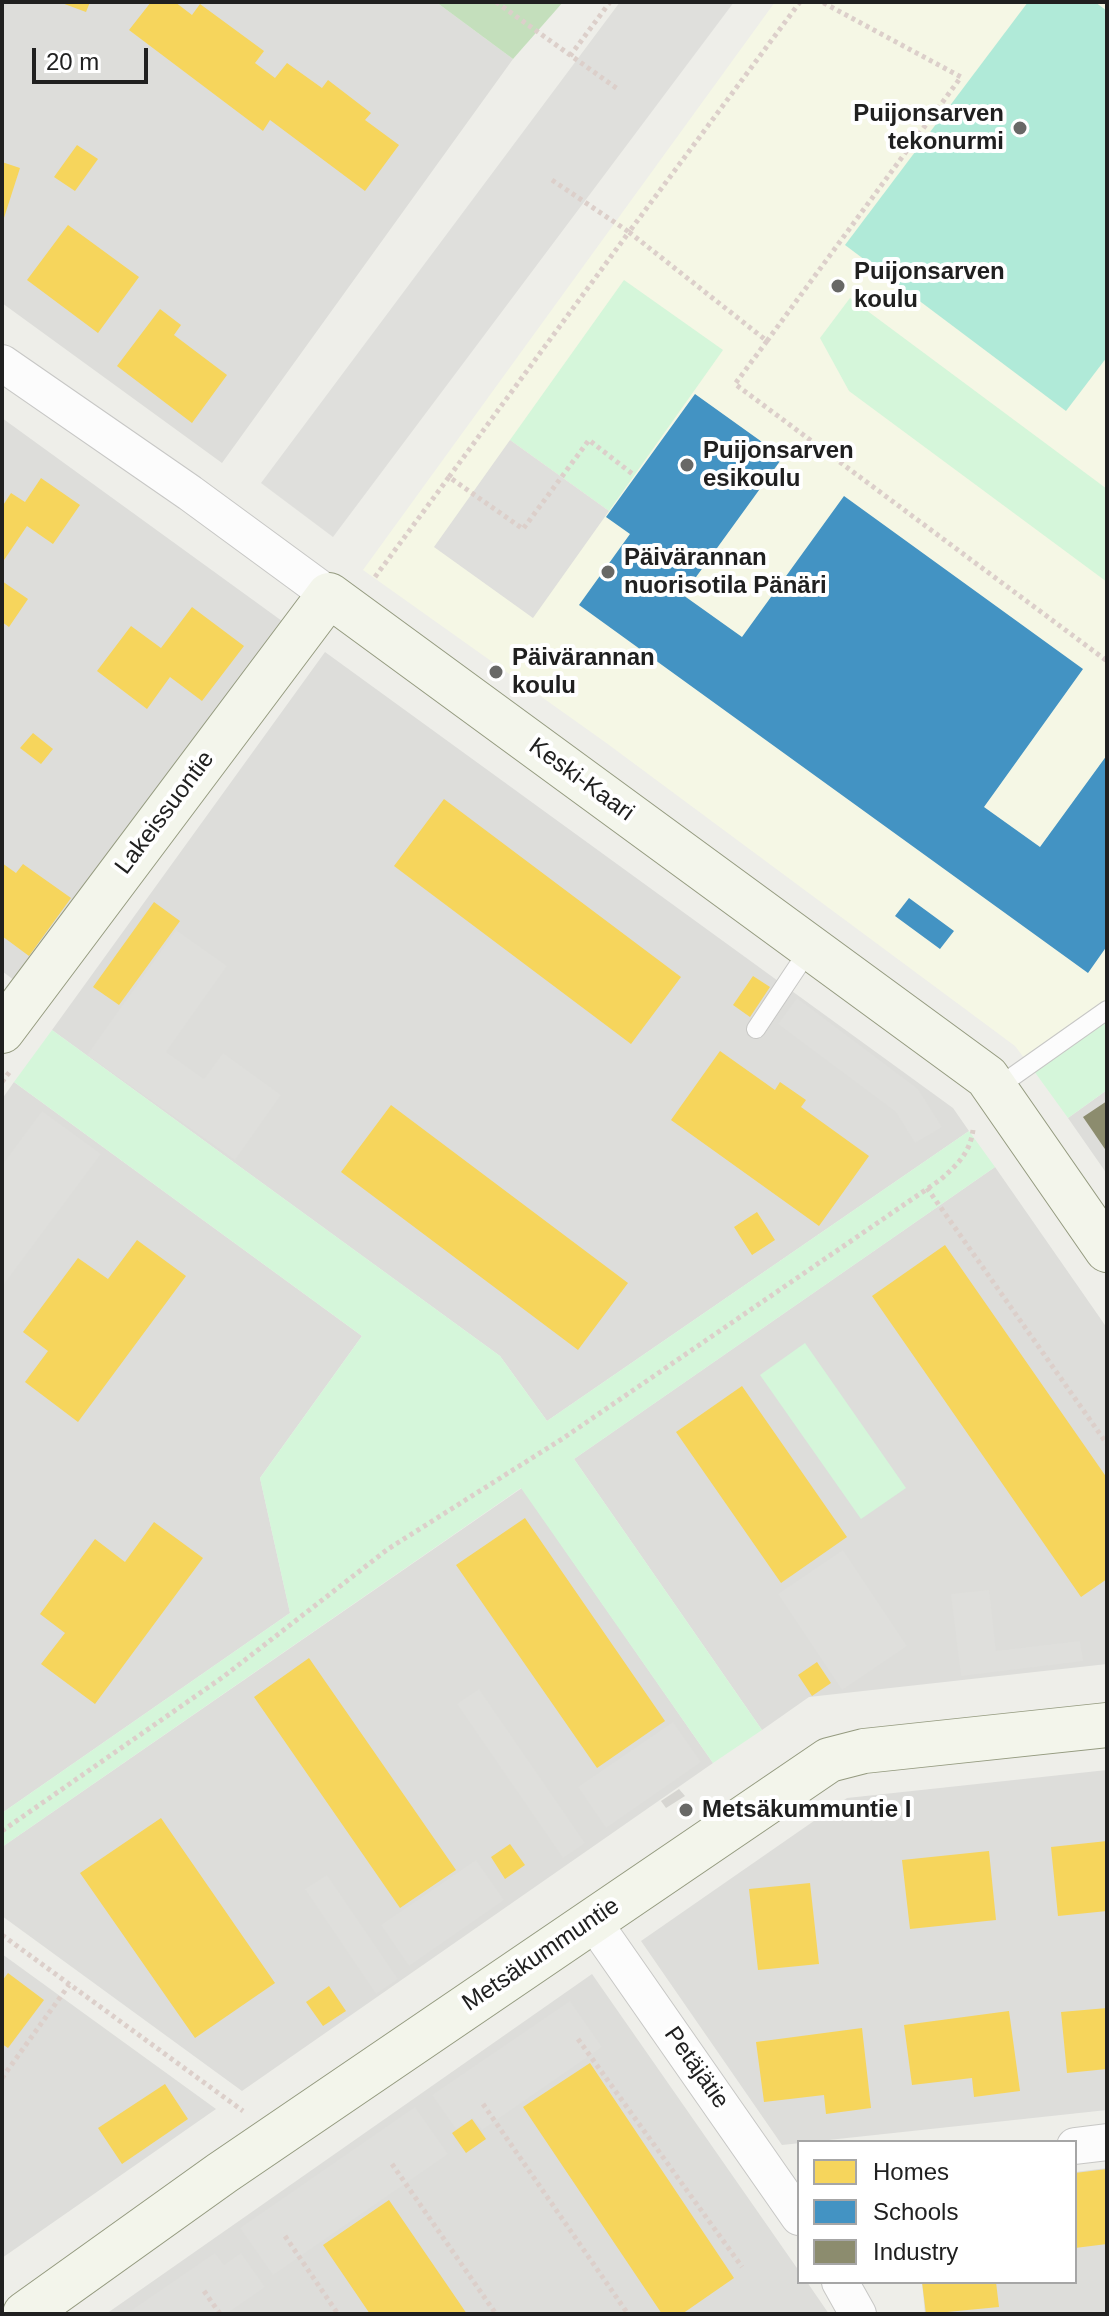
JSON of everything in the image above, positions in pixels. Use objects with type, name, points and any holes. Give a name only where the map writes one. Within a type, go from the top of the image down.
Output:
[{"type":"street","name":"Keski-Kaari","points":[[2,363],[190,493],[987,1077],[1107,1250]]},
{"type":"street","name":"Lakeissuontie","points":[[5,1020],[329,595]]},
{"type":"street","name":"Metsäkummuntie","points":[[25,2314],[222,2173],[829,1760],[864,1751],[1107,1725]]},
{"type":"street","name":"Petäjätie","points":[[592,1920],[795,2202]]},
{"type":"street","points":[[1077,2146],[1107,2142]]},
{"type":"street","points":[[841,2284],[858,2314]]},
{"type":"lane","points":[[756,1029],[810,948]]},
{"type":"lane","points":[[995,1089],[1107,1010]]},
{"type":"path","points":[[496,2],[619,90]]},
{"type":"path","points":[[570,56],[610,2]]},
{"type":"path","points":[[372,581],[800,2]]},
{"type":"path","points":[[822,2],[961,77],[735,384],[1107,661]]},
{"type":"path","points":[[552,180],[629,232],[767,341]]},
{"type":"path","points":[[449,477],[523,529],[589,440],[635,476]]},
{"type":"path","points":[[2,1831],[223,1677],[388,1549],[562,1439],[957,1165]]},
{"type":"path","points":[[927,1188],[1107,1444]]},
{"type":"path","points":[[2,1935],[251,2116]]},
{"type":"path","points":[[2,2078],[70,1985]]},
{"type":"path","points":[[578,2039],[742,2267]]},
{"type":"path","points":[[483,2104],[628,2314]]},
{"type":"path","points":[[392,2164],[496,2314]]},
{"type":"path","points":[[285,2236],[338,2314]]},
{"type":"path","points":[[204,2291],[220,2314]]},
{"type":"shaded area","points":[[2,2],[436,2],[513,59],[222,463],[2,303]]},
{"type":"shaded area","points":[[620,2],[734,2],[333,537],[261,483]]},
{"type":"shaded area","name":"Puijonsarven koulu","points":[[775,2],[1107,2],[1107,1020],[1034,1071],[1015,1046],[605,742],[363,570]]},
{"type":"shaded area","points":[[2,418],[282,621],[19,984],[2,971]]},
{"type":"shaded area","points":[[510,440],[609,511],[533,618],[434,547]]},
{"type":"shaded area","points":[[325,652],[953,1108],[969,1131],[547,1421],[500,1356],[52,1030]]},
{"type":"shaded area","points":[[176,930],[227,966],[166,1052],[204,1079],[223,1053],[281,1095],[235,1160],[87,1055]]},
{"type":"shaded area","points":[[797,998],[918,1089],[942,1127],[915,1143],[896,1112],[778,1024]]},
{"type":"shaded area","points":[[14,1082],[362,1336],[260,1478],[290,1613],[2,1813],[2,1099]]},
{"type":"shaded area","points":[[1107,1090],[1107,1174],[1068,1118]]},
{"type":"shaded area","points":[[42,1111],[101,1154],[2,1287],[2,1165]]},
{"type":"shaded area","points":[[995,1167],[1107,1328],[1107,1664],[809,1697],[762,1730],[574,1459]]},
{"type":"shaded area","points":[[522,1488],[713,1763],[242,2091],[2,1916],[2,1847]]},
{"type":"shaded area","points":[[843,1550],[907,1646],[842,1690],[778,1594]]},
{"type":"shaded area","points":[[989,1590],[996,1651],[1080,1641],[1083,1661],[961,1676],[951,1594]]},
{"type":"shaded area","points":[[479,1689],[585,1843],[563,1858],[457,1704]]},
{"type":"shaded area","points":[[673,1722],[701,1762],[606,1828],[578,1787]]},
{"type":"shaded area","points":[[1107,1770],[1107,2110],[828,2140],[797,2140],[797,2143],[782,2145],[641,1941],[847,1798]]},
{"type":"shaded area","points":[[476,1860],[504,1900],[409,1966],[381,1925]]},
{"type":"shaded area","points":[[327,1875],[398,1979],[376,1994],[305,1889]]},
{"type":"shaded area","points":[[2,1954],[216,2109],[2,2258]]},
{"type":"shaded area","points":[[592,1974],[797,2268],[797,2284],[808,2284],[829,2314],[106,2314]]},
{"type":"shaded area","points":[[570,2001],[602,2047],[482,2130],[473,2118],[456,2129],[432,2095]]},
{"type":"shaded area","points":[[415,2107],[448,2154],[273,2275],[240,2228]]},
{"type":"shaded area","points":[[1107,2168],[1107,2314],[925,2314],[922,2284],[1077,2284],[1077,2172]]},
{"type":"shaded area","points":[[215,2253],[224,2265],[241,2253],[265,2287],[226,2314],[126,2314]]},
{"type":"green space","points":[[436,2],[563,2],[513,59]]},
{"type":"green space","name":"Puijonsarven tekonurmi","points":[[1028,2],[1095,2],[1107,11],[1107,357],[1066,411],[845,245]]},
{"type":"green space","points":[[624,280],[723,350],[609,511],[510,440]]},
{"type":"green space","points":[[850,298],[1107,489],[1107,582],[849,391],[820,338]]},
{"type":"green space","points":[[1107,1020],[1107,1090],[1068,1118],[1034,1071]]},
{"type":"green space","points":[[52,1030],[500,1356],[547,1421],[969,1131],[995,1167],[574,1459],[762,1730],[713,1763],[521,1488],[2,1847],[2,1813],[290,1613],[260,1478],[362,1336],[14,1082]]},
{"type":"green space","points":[[805,1343],[906,1488],[861,1519],[760,1375]]},
{"type":"building: Homes","points":[[59,2],[90,2],[86,12]]},
{"type":"building: Homes","points":[[151,2],[175,2],[192,15],[200,4],[264,51],[255,63],[275,78],[287,63],[322,88],[328,80],[371,113],[365,120],[399,145],[365,191],[270,120],[263,131],[129,30]]},
{"type":"building: Homes","points":[[77,145],[98,159],[75,191],[54,177]]},
{"type":"building: Homes","points":[[2,162],[20,168],[3,221],[2,221]]},
{"type":"building: Homes","points":[[68,225],[139,277],[98,333],[27,280]]},
{"type":"building: Homes","points":[[160,309],[181,325],[174,335],[227,375],[192,423],[117,366]]},
{"type":"building: Homes","points":[[41,478],[80,505],[53,544],[27,526],[2,563],[2,507],[11,493],[25,502]]},
{"type":"building: Homes","points":[[2,581],[28,599],[9,627],[2,622]]},
{"type":"building: Homes","points":[[192,607],[244,646],[202,701],[170,677],[147,709],[97,671],[131,626],[161,648]]},
{"type":"building: Homes","points":[[33,733],[53,749],[41,764],[20,748]]},
{"type":"building: Homes","points":[[444,799],[681,977],[631,1044],[394,866]]},
{"type":"building: Homes","points":[[2,863],[16,873],[23,864],[71,898],[29,956],[2,936]]},
{"type":"building: Homes","points":[[154,902],[180,921],[119,1005],[93,987]]},
{"type":"building: Homes","points":[[753,976],[770,987],[750,1017],[733,1005]]},
{"type":"building: Homes","points":[[720,1051],[775,1090],[780,1082],[806,1100],[801,1107],[869,1156],[819,1226],[671,1120]]},
{"type":"building: Homes","points":[[391,1105],[628,1283],[578,1350],[341,1172]]},
{"type":"building: Homes","points":[[757,1212],[775,1240],[752,1255],[734,1227]]},
{"type":"building: Homes","points":[[137,1240],[186,1276],[78,1422],[25,1382],[48,1351],[23,1332],[78,1258],[108,1279]]},
{"type":"building: Homes","points":[[945,1245],[1107,1478],[1107,1579],[1081,1597],[872,1296]]},
{"type":"building: Homes","points":[[742,1386],[847,1537],[781,1583],[676,1432]]},
{"type":"building: Homes","points":[[525,1518],[665,1721],[597,1768],[456,1565]]},
{"type":"building: Homes","points":[[154,1522],[203,1558],[95,1704],[41,1664],[65,1633],[40,1614],[95,1539],[125,1562]]},
{"type":"building: Homes","points":[[309,1658],[456,1870],[400,1908],[254,1697]]},
{"type":"building: Homes","points":[[817,1662],[831,1683],[812,1696],[798,1675]]},
{"type":"building: Homes","points":[[161,1818],[275,1983],[195,2038],[80,1873]]},
{"type":"building: Homes","points":[[1107,1841],[1107,1911],[1058,1916],[1051,1847]]},
{"type":"building: Homes","points":[[510,1844],[525,1865],[505,1879],[491,1857]]},
{"type":"building: Homes","points":[[989,1851],[996,1920],[910,1929],[902,1860]]},
{"type":"building: Homes","points":[[810,1883],[819,1964],[758,1970],[749,1889]]},
{"type":"building: Homes","points":[[8,1973],[44,2000],[8,2048],[2,2044],[2,1981]]},
{"type":"building: Homes","points":[[329,1986],[346,2011],[323,2026],[306,2002]]},
{"type":"building: Homes","points":[[1107,2008],[1107,2069],[1067,2073],[1061,2012]]},
{"type":"building: Homes","points":[[1009,2011],[1020,2091],[974,2097],[972,2078],[912,2085],[904,2025]]},
{"type":"building: Homes","points":[[862,2028],[871,2108],[826,2114],[824,2095],[764,2102],[756,2042]]},
{"type":"building: Homes","points":[[590,2063],[734,2278],[682,2314],[662,2314],[523,2107]]},
{"type":"building: Homes","points":[[165,2084],[188,2119],[122,2164],[98,2128]]},
{"type":"building: Homes","points":[[472,2119],[486,2139],[466,2153],[452,2133]]},
{"type":"building: Homes","points":[[1107,2169],[1107,2244],[1077,2248],[1077,2173]]},
{"type":"building: Homes","points":[[389,2200],[467,2314],[370,2314],[323,2245]]},
{"type":"building: Homes","points":[[922,2284],[996,2284],[999,2307],[926,2314]]},
{"type":"building: Schools","points":[[695,394],[783,457],[683,595],[742,637],[844,496],[1083,669],[984,807],[1040,847],[1107,755],[1107,946],[1088,973],[579,605],[630,534],[606,517]]},
{"type":"building: Schools","points":[[909,898],[954,931],[940,949],[895,916]]},
{"type":"building: Industry","points":[[1107,1101],[1107,1152],[1083,1117]]},
{"type":"building: Other","points":[[679,1789],[685,1796],[666,1808],[661,1801]]},
{"type":"place","name":"Puijonsarven tekonurmi","points":[[1020,128]]},
{"type":"place","name":"Puijonsarven koulu","points":[[838,286]]},
{"type":"place","name":"Puijonsarven esikoulu","points":[[687,465]]},
{"type":"place","name":"Päivärannan nuorisotila Pänäri","points":[[608,572]]},
{"type":"place","name":"Päivärannan koulu","points":[[496,672]]},
{"type":"place","name":"Metsäkummuntie I","points":[[686,1810]]}]
